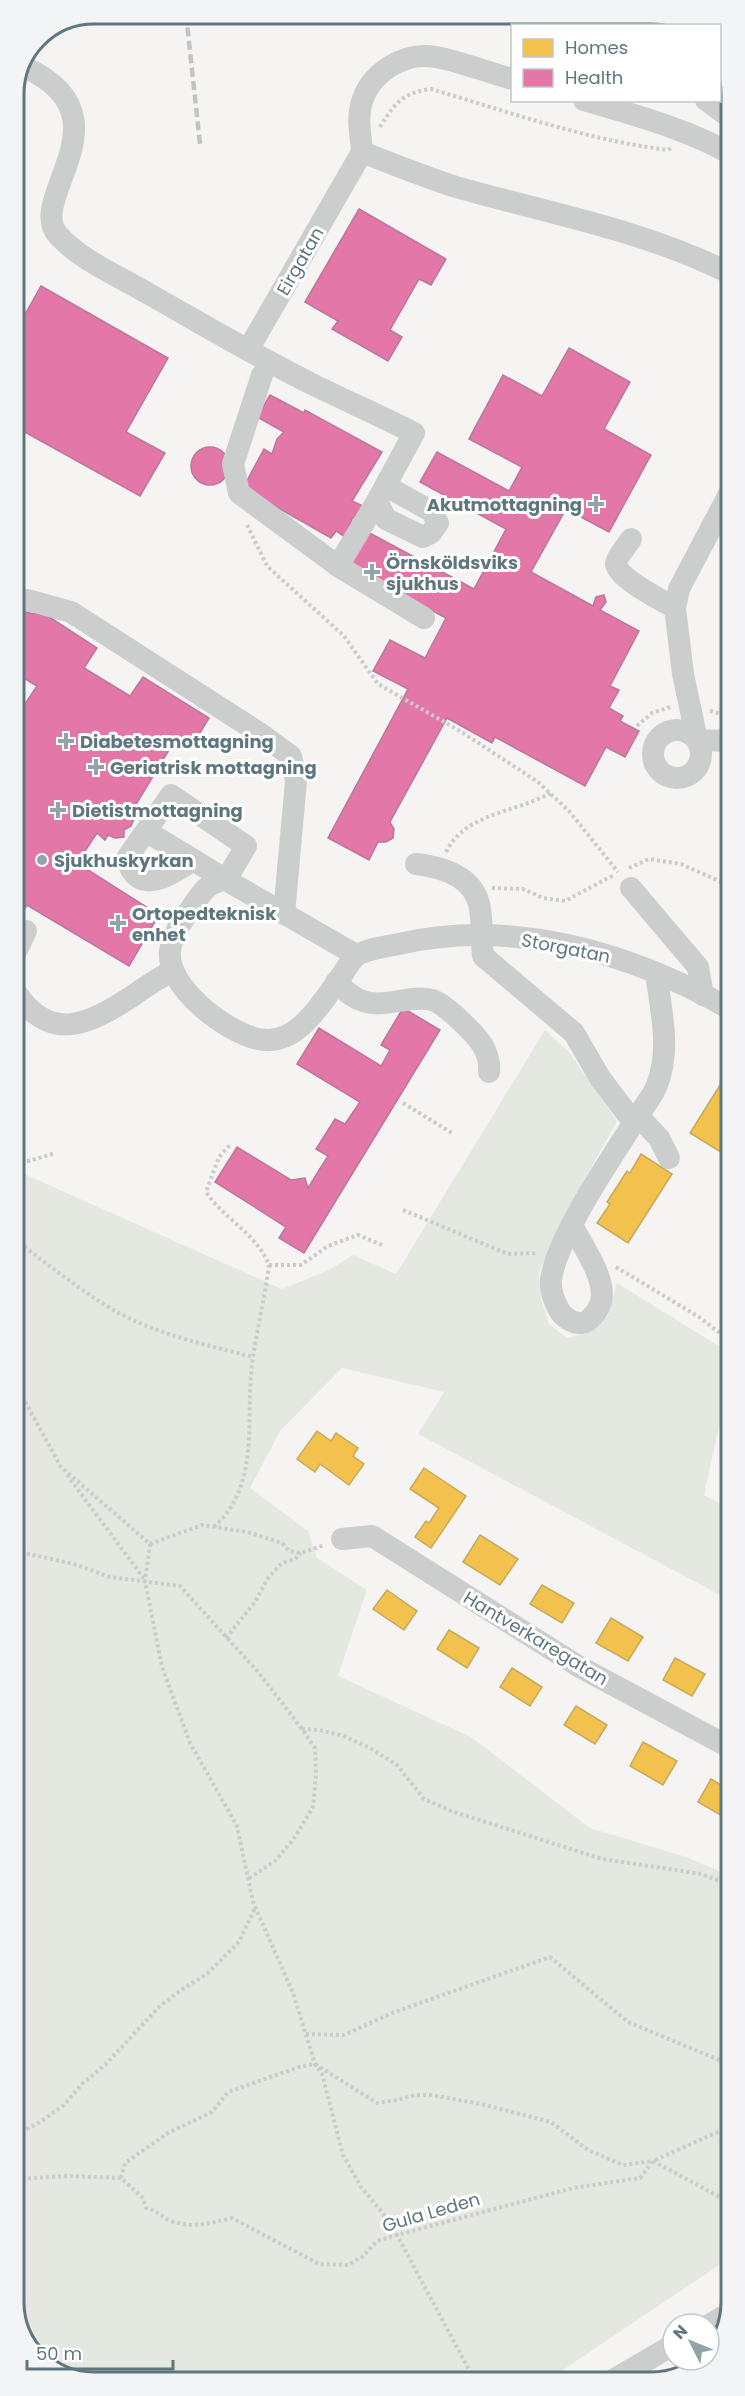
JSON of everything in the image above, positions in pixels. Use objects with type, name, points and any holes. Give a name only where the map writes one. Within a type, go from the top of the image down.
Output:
[{"type":"street","points":[[511,78],[435,57],[405,58],[389,66],[379,76],[361,104],[359,118],[362,152],[453,186],[654,242],[698,257],[721,269]]},
{"type":"street","points":[[28,69],[43,77],[60,92],[73,119],[75,133],[72,148],[56,192],[51,215],[57,234],[86,257],[248,350],[414,433],[382,494],[338,566]]},
{"type":"street","points":[[598,102],[634,107],[721,148]]},
{"type":"street","points":[[709,102],[721,111]]},
{"type":"street","name":"Eirgatan","points":[[248,350],[362,152]]},
{"type":"street","points":[[262,375],[233,464],[238,493],[338,566],[424,618]]},
{"type":"street","points":[[721,509],[679,589],[675,608],[683,674],[697,740],[721,741]]},
{"type":"street","points":[[631,539],[616,562],[617,570],[625,578],[675,608]]},
{"type":"street","points":[[24,600],[71,612],[261,734],[291,756],[296,781],[284,914]]},
{"type":"street","points":[[193,860],[161,879],[145,881],[129,867],[127,858],[171,795],[246,846],[226,880]]},
{"type":"street","points":[[146,831],[356,955],[301,1027],[284,1038],[261,1040],[236,1031],[191,997],[180,984],[173,970],[170,952],[173,938],[203,891],[219,880],[226,880]]},
{"type":"street","points":[[416,864],[439,867],[458,876],[470,888],[479,904],[483,956],[573,1034],[600,1078],[636,1120],[659,1138],[669,1158]]},
{"type":"street","points":[[625,881],[698,967],[703,995]]},
{"type":"street","points":[[24,937],[27,931]]},
{"type":"street","name":"Storgatan","points":[[356,955],[424,938],[481,936],[531,938],[562,943],[627,960],[721,1004]]},
{"type":"street","points":[[24,1002],[34,1015],[47,1022],[70,1026],[97,1018],[173,970]]},
{"type":"street","points":[[572,1225],[594,1265],[602,1287],[600,1307],[590,1319],[581,1323],[561,1314],[555,1303],[551,1279],[572,1225],[657,1088],[665,1055],[656,973]]},
{"type":"street","points":[[336,982],[364,1002],[380,1004],[415,998],[434,1000],[476,1037],[490,1061],[489,1072]]},
{"type":"street","name":"Hantverkaregatan","points":[[342,1539],[372,1536],[578,1666],[721,1743]]},
{"type":"street","points":[[627,2372],[661,2352]]},
{"type":"path","points":[[362,152],[398,100],[414,92],[431,89],[543,123],[631,145],[668,150],[687,134]]},
{"type":"path","points":[[238,493],[240,512],[267,566],[344,636],[378,684],[460,731],[538,782],[569,811],[625,881]]},
{"type":"path","points":[[439,867],[450,844],[472,824],[497,812],[538,800],[550,793]]},
{"type":"path","points":[[470,888],[523,889],[543,898],[565,901],[625,881],[649,859],[681,864],[721,882]]},
{"type":"path","points":[[403,1103],[452,1133]]},
{"type":"path","points":[[214,1527],[224,1518],[238,1494],[245,1469],[250,1441],[249,1415],[253,1357],[269,1265],[264,1251],[215,1206],[206,1192],[219,1157],[230,1145]]},
{"type":"path","points":[[24,1161],[55,1153]]},
{"type":"path","points":[[403,1210],[508,1254],[534,1254],[544,1247]]},
{"type":"path","points":[[269,1265],[301,1265],[328,1246],[358,1235],[382,1245]]},
{"type":"path","points":[[24,1246],[77,1286],[118,1312],[157,1330],[253,1357]]},
{"type":"path","points":[[594,1265],[603,1260],[699,1317],[721,1334]]},
{"type":"path","points":[[24,1403],[61,1467],[145,1581]]},
{"type":"path","points":[[61,1467],[150,1544]]},
{"type":"path","points":[[150,1544],[202,1525],[247,1532],[282,1543],[289,1551],[301,1553]]},
{"type":"path","points":[[226,1638],[255,1602],[268,1578],[282,1563],[295,1559],[301,1553],[342,1539]]},
{"type":"path","points":[[150,1544],[145,1581],[162,1666],[190,1743],[237,1826],[255,1908],[293,1993],[315,2064],[322,2074],[343,2155],[361,2187],[397,2235],[470,2372]]},
{"type":"path","points":[[24,1553],[74,1564],[110,1577],[180,1586],[259,1673],[302,1729],[315,1748],[316,1775],[313,1807],[293,1840],[275,1861],[248,1879]]},
{"type":"path","points":[[302,1729],[319,1730],[344,1736],[370,1748],[397,1765],[424,1799],[451,1811],[602,1859],[702,1874],[721,1882]]},
{"type":"path","points":[[24,2131],[64,2105],[159,2007],[207,1974],[239,1942],[255,1908]]},
{"type":"path","points":[[306,2034],[344,2035],[392,2013],[550,1957],[628,2022],[721,2061]]},
{"type":"path","points":[[24,2179],[68,2176],[121,2178],[125,2163],[168,2133],[212,2112],[228,2092],[299,2067],[315,2064],[377,2103],[415,2095],[430,2095],[481,2104],[551,2122],[588,2150],[622,2165],[653,2162],[721,2198]]},
{"type":"path","name":"Gula Leden","points":[[121,2178],[143,2198],[146,2208],[156,2210],[168,2220],[191,2227],[232,2218],[320,2264],[348,2265],[362,2257],[377,2241],[397,2235],[573,2188],[640,2178],[653,2162],[721,2131]]},
{"type":"shaded area","points":[[545,1030],[568,1051],[617,1121],[577,1193],[539,1272],[541,1299],[549,1324],[567,1338],[587,1333],[608,1316],[617,1283],[721,1347],[721,1417],[704,1495],[721,1504],[721,1596],[418,1434],[444,1392],[342,1368],[280,1431],[250,1488],[308,1531],[317,1558],[367,1590],[338,1676],[471,1737],[590,1828],[686,1857],[721,1872],[721,2264],[560,2372],[89,2372],[76,2370],[59,2363],[41,2348],[29,2329],[24,2302],[24,1174],[282,1289],[329,1270],[353,1255],[396,1274]]},
{"type":"building: Homes","points":[[721,1084],[721,1152],[690,1133]]},
{"type":"building: Homes","points":[[641,1154],[672,1174],[628,1243],[597,1223],[610,1204],[607,1202],[627,1171],[630,1173]]},
{"type":"building: Homes","points":[[317,1431],[331,1441],[336,1433],[358,1448],[353,1456],[364,1464],[349,1485],[320,1464],[315,1472],[297,1459]]},
{"type":"building: Homes","points":[[424,1468],[466,1496],[431,1548],[415,1537],[426,1521],[429,1523],[439,1508],[410,1489]]},
{"type":"building: Homes","points":[[480,1535],[518,1559],[500,1585],[463,1562]]},
{"type":"building: Homes","points":[[542,1585],[574,1603],[562,1623],[530,1604]]},
{"type":"building: Homes","points":[[387,1590],[417,1611],[404,1630],[373,1609]]},
{"type":"building: Homes","points":[[611,1618],[643,1637],[628,1661],[596,1643]]},
{"type":"building: Homes","points":[[449,1630],[479,1648],[467,1668],[437,1649]]},
{"type":"building: Homes","points":[[675,1658],[705,1674],[692,1696],[663,1680]]},
{"type":"building: Homes","points":[[512,1668],[542,1687],[530,1706],[500,1687]]},
{"type":"building: Homes","points":[[576,1706],[607,1725],[595,1744],[564,1725]]},
{"type":"building: Homes","points":[[643,1742],[677,1761],[663,1785],[630,1766]]},
{"type":"building: Homes","points":[[711,1779],[721,1785],[721,1815],[698,1802]]},
{"type":"building: Health","points":[[359,209],[446,259],[431,285],[419,279],[390,330],[402,337],[388,361],[332,329],[338,321],[305,302]]},
{"type":"building: Health","points":[[41,286],[168,358],[126,432],[165,453],[140,496],[24,432],[24,316]]},
{"type":"building: Health","points":[[569,348],[630,382],[604,429],[651,455],[609,532],[566,509],[531,572],[593,606],[596,597],[604,595],[606,602],[600,610],[639,631],[610,686],[619,690],[609,708],[623,716],[620,721],[639,731],[625,757],[606,747],[585,786],[495,737],[492,743],[447,718],[390,822],[394,829],[393,838],[386,842],[378,842],[369,860],[328,838],[408,689],[373,671],[390,640],[425,658],[446,618],[348,565],[366,531],[474,589],[506,529],[420,482],[437,452],[509,491],[522,467],[469,439],[503,375],[542,396]]},
{"type":"building: Health","points":[[270,395],[304,413],[305,410],[382,452],[352,501],[365,507],[352,519],[345,537],[336,531],[331,538],[243,488],[264,449],[272,454],[277,439],[284,432],[257,417]]},
{"type":"building: Health","points":[[210,447],[217,448],[223,453],[228,459],[228,473],[223,479],[217,484],[210,485],[203,484],[197,479],[192,473],[191,466],[192,459],[197,453],[203,448]]},
{"type":"building: Health","points":[[37,609],[97,648],[84,668],[130,696],[143,677],[209,718],[191,748],[175,740],[132,811],[134,819],[131,826],[124,830],[124,837],[115,838],[108,835],[105,840],[97,833],[77,863],[159,915],[129,966],[27,905],[24,910],[24,703],[37,686],[24,678],[24,611],[33,614]]},
{"type":"building: Health","points":[[403,1008],[440,1030],[304,1253],[279,1238],[286,1227],[215,1182],[237,1147],[291,1180],[305,1178],[308,1188],[328,1156],[316,1149],[335,1119],[345,1124],[360,1102],[297,1064],[319,1028],[381,1066],[390,1050],[381,1045]]},
{"type":"railway","points":[[187,24],[200,144]]},
{"type":"place","name":"Akutmottagning","points":[[596,504]]},
{"type":"place","name":"Örnsköldsviks sjukhus","points":[[372,572]]},
{"type":"place","name":"Diabetesmottagning","points":[[66,741]]},
{"type":"place","name":"Geriatrisk mottagning","points":[[96,767]]},
{"type":"place","name":"Dietistmottagning","points":[[58,810]]},
{"type":"place","name":"Sjukhuskyrkan","points":[[42,860]]},
{"type":"place","name":"Ortopedteknisk enhet","points":[[118,923]]}]
